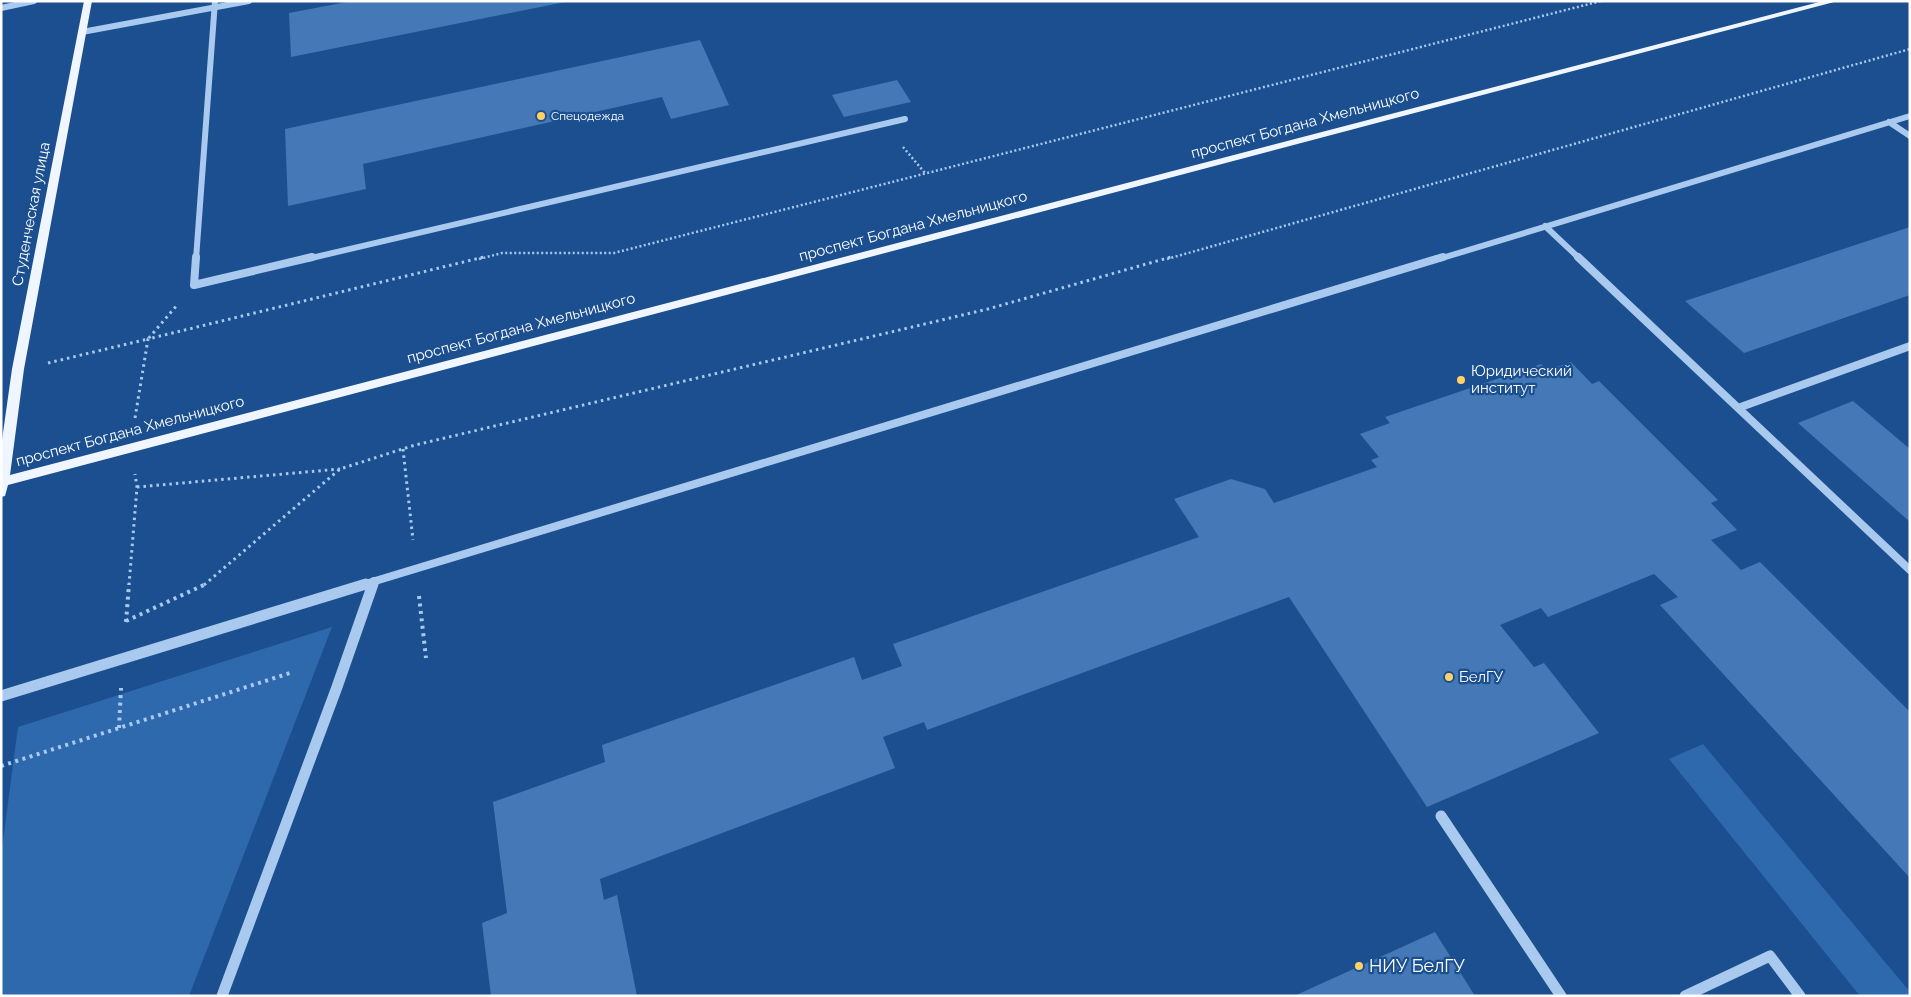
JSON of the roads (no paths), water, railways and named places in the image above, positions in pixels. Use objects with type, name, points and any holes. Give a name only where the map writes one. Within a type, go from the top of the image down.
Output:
[{"type":"main road","name":"Студенческая улица","points":[[2,485],[18,369],[88,1]]},
{"type":"main road","name":"проспект Богдана Хмельницкого","points":[[2,485],[131,448],[1834,1]]},
{"type":"street","points":[[1,8],[34,1]]},
{"type":"street","points":[[82,32],[215,5],[249,1]]},
{"type":"street","points":[[215,5],[194,285],[905,118]]},
{"type":"street","points":[[1,696],[374,581],[1910,116]]},
{"type":"street","points":[[1889,122],[1910,136]]},
{"type":"street","points":[[1545,226],[1910,570]]},
{"type":"street","points":[[1738,408],[1910,346]]},
{"type":"street","points":[[222,996],[337,687],[374,581]]},
{"type":"street","points":[[1441,816],[1560,996]]},
{"type":"street","points":[[1685,996],[1770,956],[1800,996]]},
{"type":"place","name":"Спецодежда","points":[[541,116]]},
{"type":"place","name":"Юридический институт","points":[[1461,380]]},
{"type":"place","name":"БелГУ","points":[[1449,677]]},
{"type":"place","name":"НИУ БелГУ","points":[[1359,966]]}]
